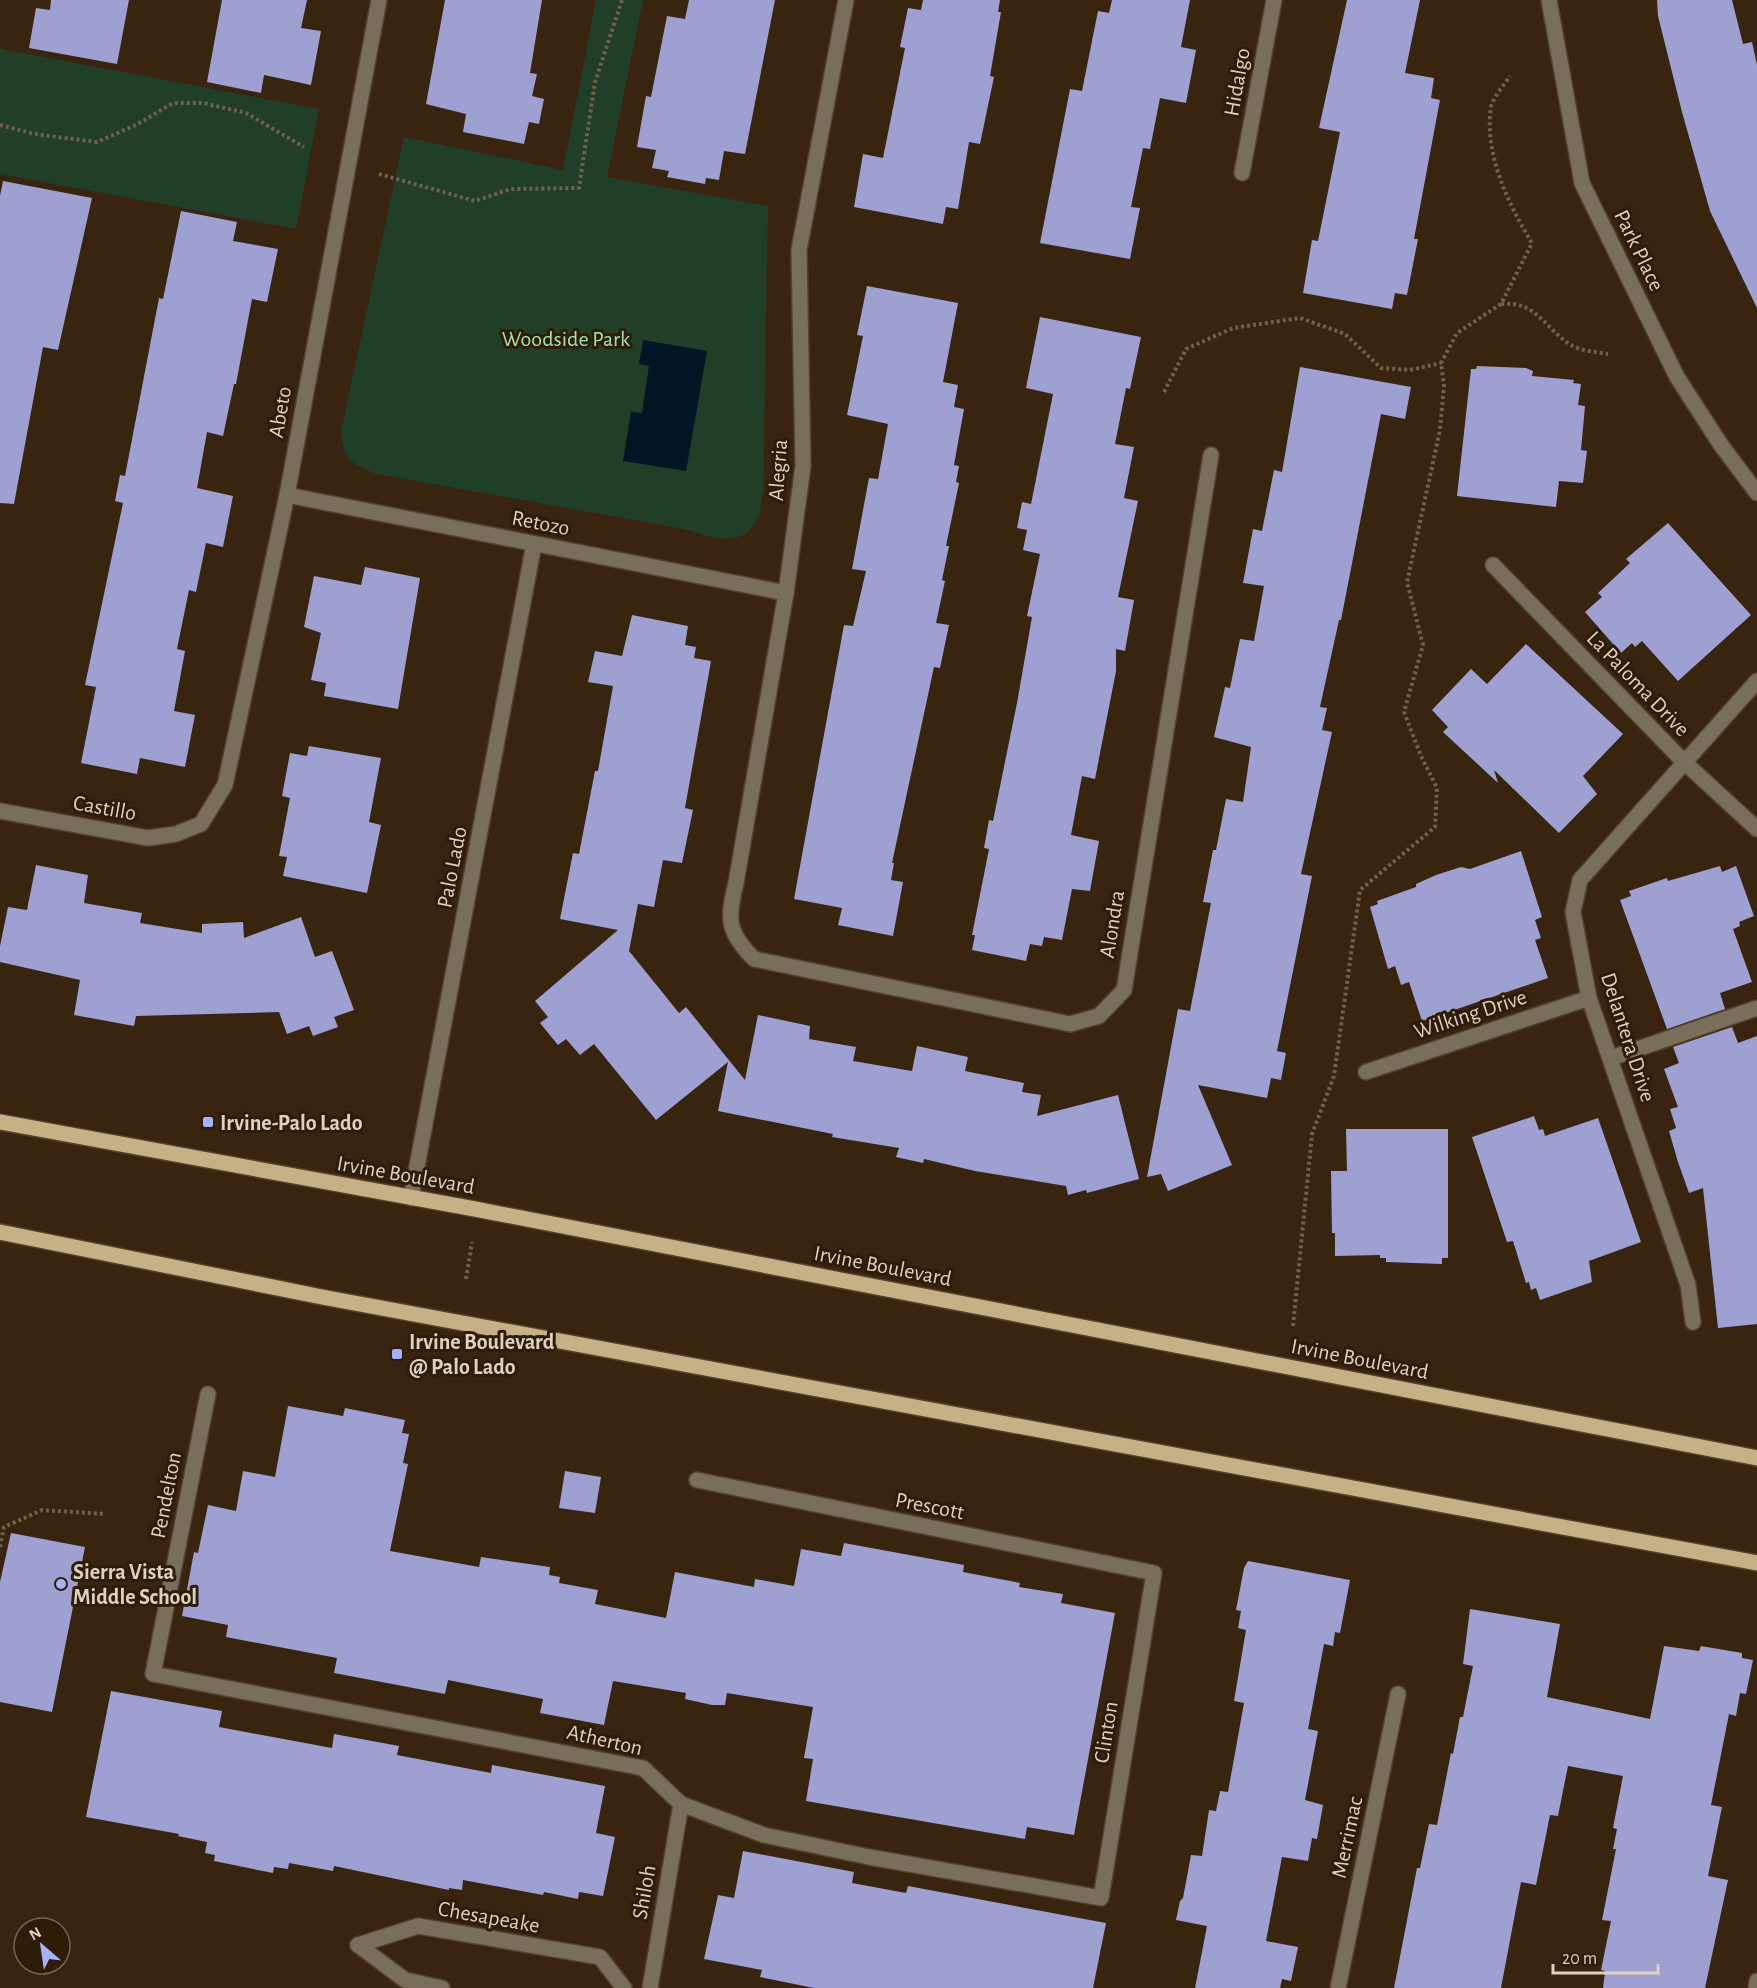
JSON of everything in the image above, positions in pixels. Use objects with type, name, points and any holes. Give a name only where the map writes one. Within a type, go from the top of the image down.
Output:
[{"type":"main road","name":"Irvine Boulevard","points":[[0,1122],[411,1198],[1757,1458]]},
{"type":"main road","points":[[0,1233],[333,1299],[1757,1563]]},
{"type":"street","name":"Abeto","points":[[201,824],[225,785],[287,495],[379,0]]},
{"type":"street","name":"Alegria","points":[[735,941],[728,912],[736,883],[786,593],[803,466],[799,250],[846,0]]},
{"type":"street","name":"Hidalgo","points":[[1242,173],[1274,0]]},
{"type":"street","name":"Park Place","points":[[1550,0],[1582,183],[1677,376],[1721,445],[1757,493]]},
{"type":"street","name":"Alondra","points":[[735,941],[754,959],[1037,1019],[1070,1024],[1099,1016],[1124,990],[1211,455]]},
{"type":"street","name":"Retozo","points":[[287,495],[786,593]]},
{"type":"street","name":"Palo Lado","points":[[411,1198],[534,544]]},
{"type":"street","name":"La Paloma Drive","points":[[1493,565],[1683,761],[1757,829]]},
{"type":"street","name":"Delantera Drive","points":[[1693,1322],[1688,1285],[1589,998],[1573,912],[1580,880],[1683,761],[1757,681]]},
{"type":"street","name":"Castillo","points":[[0,811],[148,838],[176,834],[201,824]]},
{"type":"street","name":"Wilking Drive","points":[[1366,1072],[1589,998]]},
{"type":"street","points":[[1611,1058],[1757,1008]]},
{"type":"street","name":"Pendelton","points":[[153,1674],[208,1394]]},
{"type":"street","name":"Prescott","points":[[698,1480],[1154,1573]]},
{"type":"street","name":"Clinton","points":[[1101,1898],[1154,1573]]},
{"type":"street","name":"Atherton","points":[[153,1674],[643,1768],[681,1804],[764,1835],[869,1857],[1101,1898]]},
{"type":"street","name":"Merrimac","points":[[1338,1988],[1398,1694]]},
{"type":"street","name":"Shiloh","points":[[650,1988],[681,1804]]},
{"type":"street","name":"Chesapeake","points":[[442,1988],[405,1980],[358,1945],[418,1926],[600,1957],[624,1988]]},
{"type":"street","points":[[1756,1988],[1757,1982]]},
{"type":"path","points":[[380,174],[475,201],[511,189],[579,188],[595,82],[622,0]]},
{"type":"path","points":[[1501,304],[1532,243],[1521,225],[1492,159],[1491,106],[1510,75]]},
{"type":"path","points":[[0,125],[34,134],[97,142],[173,103],[203,103],[246,113],[304,147]]},
{"type":"path","points":[[1293,1326],[1312,1134],[1334,1076],[1360,890],[1435,827],[1437,788],[1421,756],[1404,712],[1423,645],[1407,582],[1440,430],[1444,386],[1441,363],[1457,333],[1501,304],[1517,302],[1539,315],[1572,346],[1608,354]]},
{"type":"path","points":[[1164,393],[1186,349],[1233,328],[1300,318],[1345,334],[1382,368],[1410,370],[1441,363]]},
{"type":"path","points":[[466,1279],[472,1242]]},
{"type":"path","points":[[0,1547],[4,1527],[42,1510],[105,1514]]},
{"type":"green space","name":"Woodside Park","points":[[596,0],[643,0],[607,177],[768,206],[763,492],[757,520],[751,529],[734,538],[714,537],[684,529],[377,474],[350,460],[342,442],[341,432],[404,137],[563,170]]},
{"type":"green space","points":[[0,43],[1,49],[319,109],[296,229],[0,174]]},
{"type":"water","points":[[643,340],[707,351],[686,471],[623,461],[631,412],[642,413],[649,366],[639,364]]},
{"type":"building","points":[[51,0],[129,0],[117,64],[29,48],[36,8],[50,10]]},
{"type":"building","points":[[222,0],[307,0],[301,28],[321,31],[311,85],[264,75],[261,93],[207,82]]},
{"type":"building","points":[[445,0],[542,0],[530,73],[537,74],[532,96],[544,99],[539,124],[529,122],[524,144],[463,132],[466,114],[426,104]]},
{"type":"building","points":[[689,0],[775,0],[745,154],[724,151],[719,180],[706,178],[705,184],[667,177],[669,171],[652,168],[656,150],[637,147],[646,96],[651,97],[667,16],[685,19]]},
{"type":"building","points":[[923,0],[1000,0],[998,12],[1001,12],[990,76],[994,77],[980,144],[969,142],[958,209],[946,207],[943,224],[854,207],[863,154],[883,158],[905,48],[900,47],[908,8],[921,10]]},
{"type":"building","points":[[1112,0],[1190,0],[1181,47],[1196,50],[1186,103],[1160,98],[1150,149],[1143,148],[1131,207],[1140,208],[1130,259],[1040,243],[1070,89],[1082,91],[1098,11],[1109,13]]},
{"type":"building","points":[[1347,0],[1420,0],[1405,73],[1434,78],[1431,98],[1440,100],[1414,239],[1418,239],[1407,295],[1395,293],[1392,309],[1303,293],[1312,240],[1318,241],[1340,132],[1319,128]]},
{"type":"building","points":[[1657,0],[1732,0],[1743,44],[1752,42],[1757,65],[1757,308],[1710,211],[1682,112],[1658,16]]},
{"type":"building","points":[[3,181],[92,198],[58,350],[43,347],[14,504],[0,503],[0,196]]},
{"type":"building","points":[[181,211],[237,222],[233,241],[278,249],[267,302],[252,299],[236,384],[234,384],[223,436],[207,432],[197,488],[233,496],[223,547],[206,543],[196,592],[189,590],[177,649],[185,651],[174,711],[195,715],[185,767],[140,758],[137,774],[81,763],[96,687],[85,685],[123,503],[115,501],[120,475],[125,476],[159,298],[163,299]]},
{"type":"building","points":[[867,286],[958,303],[943,382],[958,385],[954,407],[964,409],[954,465],[959,466],[956,482],[959,483],[946,546],[949,546],[942,580],[945,581],[936,623],[949,625],[940,668],[934,667],[892,863],[894,863],[891,880],[903,882],[893,936],[838,925],[842,908],[794,899],[844,625],[853,626],[866,571],[852,569],[869,478],[878,479],[888,424],[847,415],[863,336],[857,335]]},
{"type":"building","points":[[1040,317],[1141,337],[1130,389],[1126,388],[1115,444],[1134,447],[1124,498],[1138,501],[1118,597],[1134,600],[1125,651],[1116,649],[1116,671],[1095,779],[1082,776],[1071,835],[1099,841],[1090,891],[1072,889],[1062,940],[1044,937],[1042,946],[1030,944],[1026,961],[972,950],[975,935],[972,935],[989,849],[984,848],[989,820],[993,821],[1017,703],[1032,617],[1027,616],[1040,554],[1023,550],[1027,530],[1017,528],[1022,502],[1031,504],[1053,394],[1026,388]]},
{"type":"building","points":[[1477,366],[1526,368],[1533,371],[1532,376],[1574,380],[1573,383],[1581,384],[1578,405],[1585,406],[1581,450],[1587,451],[1583,483],[1559,481],[1556,507],[1457,496],[1471,369],[1476,369]]},
{"type":"building","points":[[1300,367],[1411,387],[1405,419],[1381,414],[1341,620],[1339,620],[1320,707],[1327,708],[1322,730],[1332,732],[1301,874],[1312,876],[1277,1051],[1286,1053],[1281,1080],[1271,1078],[1267,1098],[1198,1085],[1232,1165],[1168,1191],[1161,1174],[1147,1177],[1178,1009],[1190,1011],[1211,903],[1203,902],[1213,850],[1216,850],[1226,799],[1243,802],[1251,747],[1214,737],[1225,687],[1230,688],[1240,639],[1254,641],[1264,586],[1243,583],[1253,529],[1262,531],[1274,470],[1282,472]]},
{"type":"building","points":[[1668,523],[1751,615],[1678,681],[1642,641],[1635,647],[1632,643],[1621,653],[1585,612],[1602,597],[1598,593],[1630,563],[1626,559]]},
{"type":"building","points":[[365,567],[420,578],[398,709],[324,696],[326,683],[311,680],[321,633],[304,627],[314,576],[361,585]]},
{"type":"building","points":[[632,615],[688,626],[685,645],[696,647],[694,658],[711,661],[685,808],[693,810],[682,863],[663,860],[654,907],[638,904],[629,951],[679,1013],[686,1007],[745,1080],[758,1015],[810,1026],[809,1039],[856,1047],[853,1061],[912,1071],[917,1046],[968,1057],[965,1071],[1024,1083],[1022,1092],[1041,1095],[1037,1116],[1118,1095],[1139,1179],[1087,1193],[1086,1190],[1068,1195],[1066,1186],[975,1171],[924,1159],[923,1163],[896,1157],[899,1148],[832,1137],[833,1134],[718,1111],[728,1062],[656,1120],[594,1044],[580,1055],[566,1039],[558,1045],[540,1023],[548,1017],[535,1001],[618,930],[560,919],[573,853],[579,854],[595,771],[598,771],[613,686],[588,682],[595,651],[622,656]]},
{"type":"building","points":[[1526,644],[1623,734],[1583,776],[1597,794],[1559,833],[1494,770],[1498,783],[1443,732],[1448,727],[1432,710],[1471,669],[1487,684]]},
{"type":"building","points":[[309,746],[381,758],[369,822],[381,825],[367,893],[283,876],[287,857],[279,856],[290,798],[282,796],[290,753],[307,756]]},
{"type":"building","points":[[1521,851],[1542,917],[1535,920],[1541,938],[1535,940],[1548,978],[1422,1021],[1409,982],[1401,985],[1395,966],[1388,969],[1370,907],[1378,904],[1377,901],[1416,887],[1416,884],[1436,875],[1461,867],[1470,869]]},
{"type":"building","points":[[36,865],[88,875],[84,903],[142,913],[140,923],[202,933],[202,924],[243,922],[244,938],[301,917],[315,957],[332,951],[354,1010],[334,1017],[338,1027],[313,1036],[309,1026],[287,1034],[279,1012],[136,1016],[134,1026],[74,1015],[80,980],[0,962],[0,946],[8,907],[27,910]]},
{"type":"building","points":[[1720,866],[1722,872],[1736,866],[1754,916],[1739,922],[1740,926],[1733,929],[1752,982],[1720,993],[1725,1009],[1667,1029],[1620,900],[1631,896],[1629,891],[1667,878],[1668,881]]},
{"type":"building","points":[[1732,1027],[1738,1043],[1757,1036],[1757,1324],[1718,1328],[1703,1188],[1689,1193],[1678,1162],[1669,1131],[1676,1128],[1670,1109],[1678,1107],[1664,1069],[1679,1063],[1673,1047]]},
{"type":"building","points":[[1534,1116],[1539,1130],[1543,1129],[1545,1136],[1598,1118],[1641,1242],[1589,1261],[1592,1282],[1540,1300],[1536,1288],[1531,1290],[1529,1282],[1526,1283],[1513,1241],[1507,1242],[1472,1137]]},
{"type":"building","points":[[1346,1129],[1448,1129],[1448,1258],[1442,1258],[1442,1264],[1386,1262],[1386,1258],[1380,1258],[1380,1255],[1335,1256],[1335,1233],[1332,1233],[1331,1171],[1347,1171]]},
{"type":"building","points":[[288,1406],[343,1416],[345,1408],[405,1420],[402,1433],[409,1434],[403,1463],[408,1464],[390,1551],[479,1567],[481,1557],[550,1567],[549,1575],[560,1577],[559,1583],[598,1590],[595,1604],[666,1618],[675,1572],[754,1587],[755,1579],[794,1586],[801,1549],[841,1556],[844,1543],[964,1565],[963,1572],[1020,1583],[1019,1587],[1063,1594],[1061,1603],[1115,1613],[1074,1835],[1027,1827],[1025,1839],[806,1801],[813,1759],[804,1758],[813,1707],[727,1693],[725,1705],[712,1705],[685,1699],[686,1693],[613,1681],[604,1725],[540,1713],[543,1699],[448,1680],[445,1694],[334,1673],[337,1658],[226,1637],[228,1625],[182,1616],[194,1552],[198,1553],[208,1505],[236,1511],[243,1471],[275,1477]]},
{"type":"building","points":[[565,1471],[601,1477],[595,1513],[559,1508]]},
{"type":"building","points":[[11,1533],[85,1547],[52,1712],[0,1702],[0,1582]]},
{"type":"building","points":[[1248,1561],[1350,1580],[1340,1633],[1335,1632],[1333,1646],[1324,1644],[1308,1729],[1318,1731],[1305,1800],[1323,1805],[1317,1839],[1312,1838],[1308,1861],[1282,1857],[1266,1941],[1298,1947],[1291,1981],[1282,1979],[1280,1988],[1195,1988],[1207,1926],[1176,1920],[1180,1901],[1183,1898],[1191,1855],[1202,1856],[1209,1810],[1216,1811],[1220,1791],[1228,1792],[1244,1703],[1234,1701],[1246,1630],[1238,1628],[1241,1611],[1236,1610],[1244,1568]]},
{"type":"building","points":[[1470,1609],[1560,1624],[1547,1697],[1650,1719],[1664,1646],[1699,1651],[1701,1646],[1742,1653],[1742,1658],[1753,1660],[1746,1694],[1740,1693],[1736,1716],[1729,1714],[1711,1805],[1722,1807],[1708,1876],[1728,1880],[1705,1988],[1603,1988],[1605,1971],[1601,1970],[1611,1921],[1602,1920],[1616,1849],[1613,1849],[1617,1829],[1613,1828],[1623,1776],[1568,1766],[1558,1816],[1550,1815],[1536,1885],[1521,1882],[1501,1988],[1394,1988],[1417,1868],[1420,1868],[1429,1824],[1437,1825],[1451,1753],[1453,1754],[1460,1717],[1463,1717],[1473,1666],[1463,1664]]},
{"type":"building","points":[[111,1691],[222,1711],[219,1727],[332,1748],[334,1734],[399,1746],[397,1755],[491,1773],[492,1765],[605,1786],[596,1833],[615,1837],[603,1896],[579,1892],[578,1899],[544,1892],[543,1895],[463,1880],[462,1890],[449,1888],[449,1890],[334,1866],[333,1871],[289,1863],[288,1869],[274,1867],[273,1873],[214,1861],[215,1855],[205,1853],[207,1842],[178,1836],[179,1834],[86,1817]]},
{"type":"building","points":[[743,1851],[854,1872],[852,1883],[906,1893],[908,1886],[1106,1923],[1093,1988],[814,1988],[760,1977],[762,1970],[704,1959],[718,1895],[734,1898]]},
{"type":"place","name":"Irvine-Palo Lado","points":[[208,1122]]},
{"type":"place","name":"Irvine Boulevard @ Palo Lado","points":[[397,1354]]},
{"type":"place","name":"Sierra Vista Middle School","points":[[61,1584]]}]
